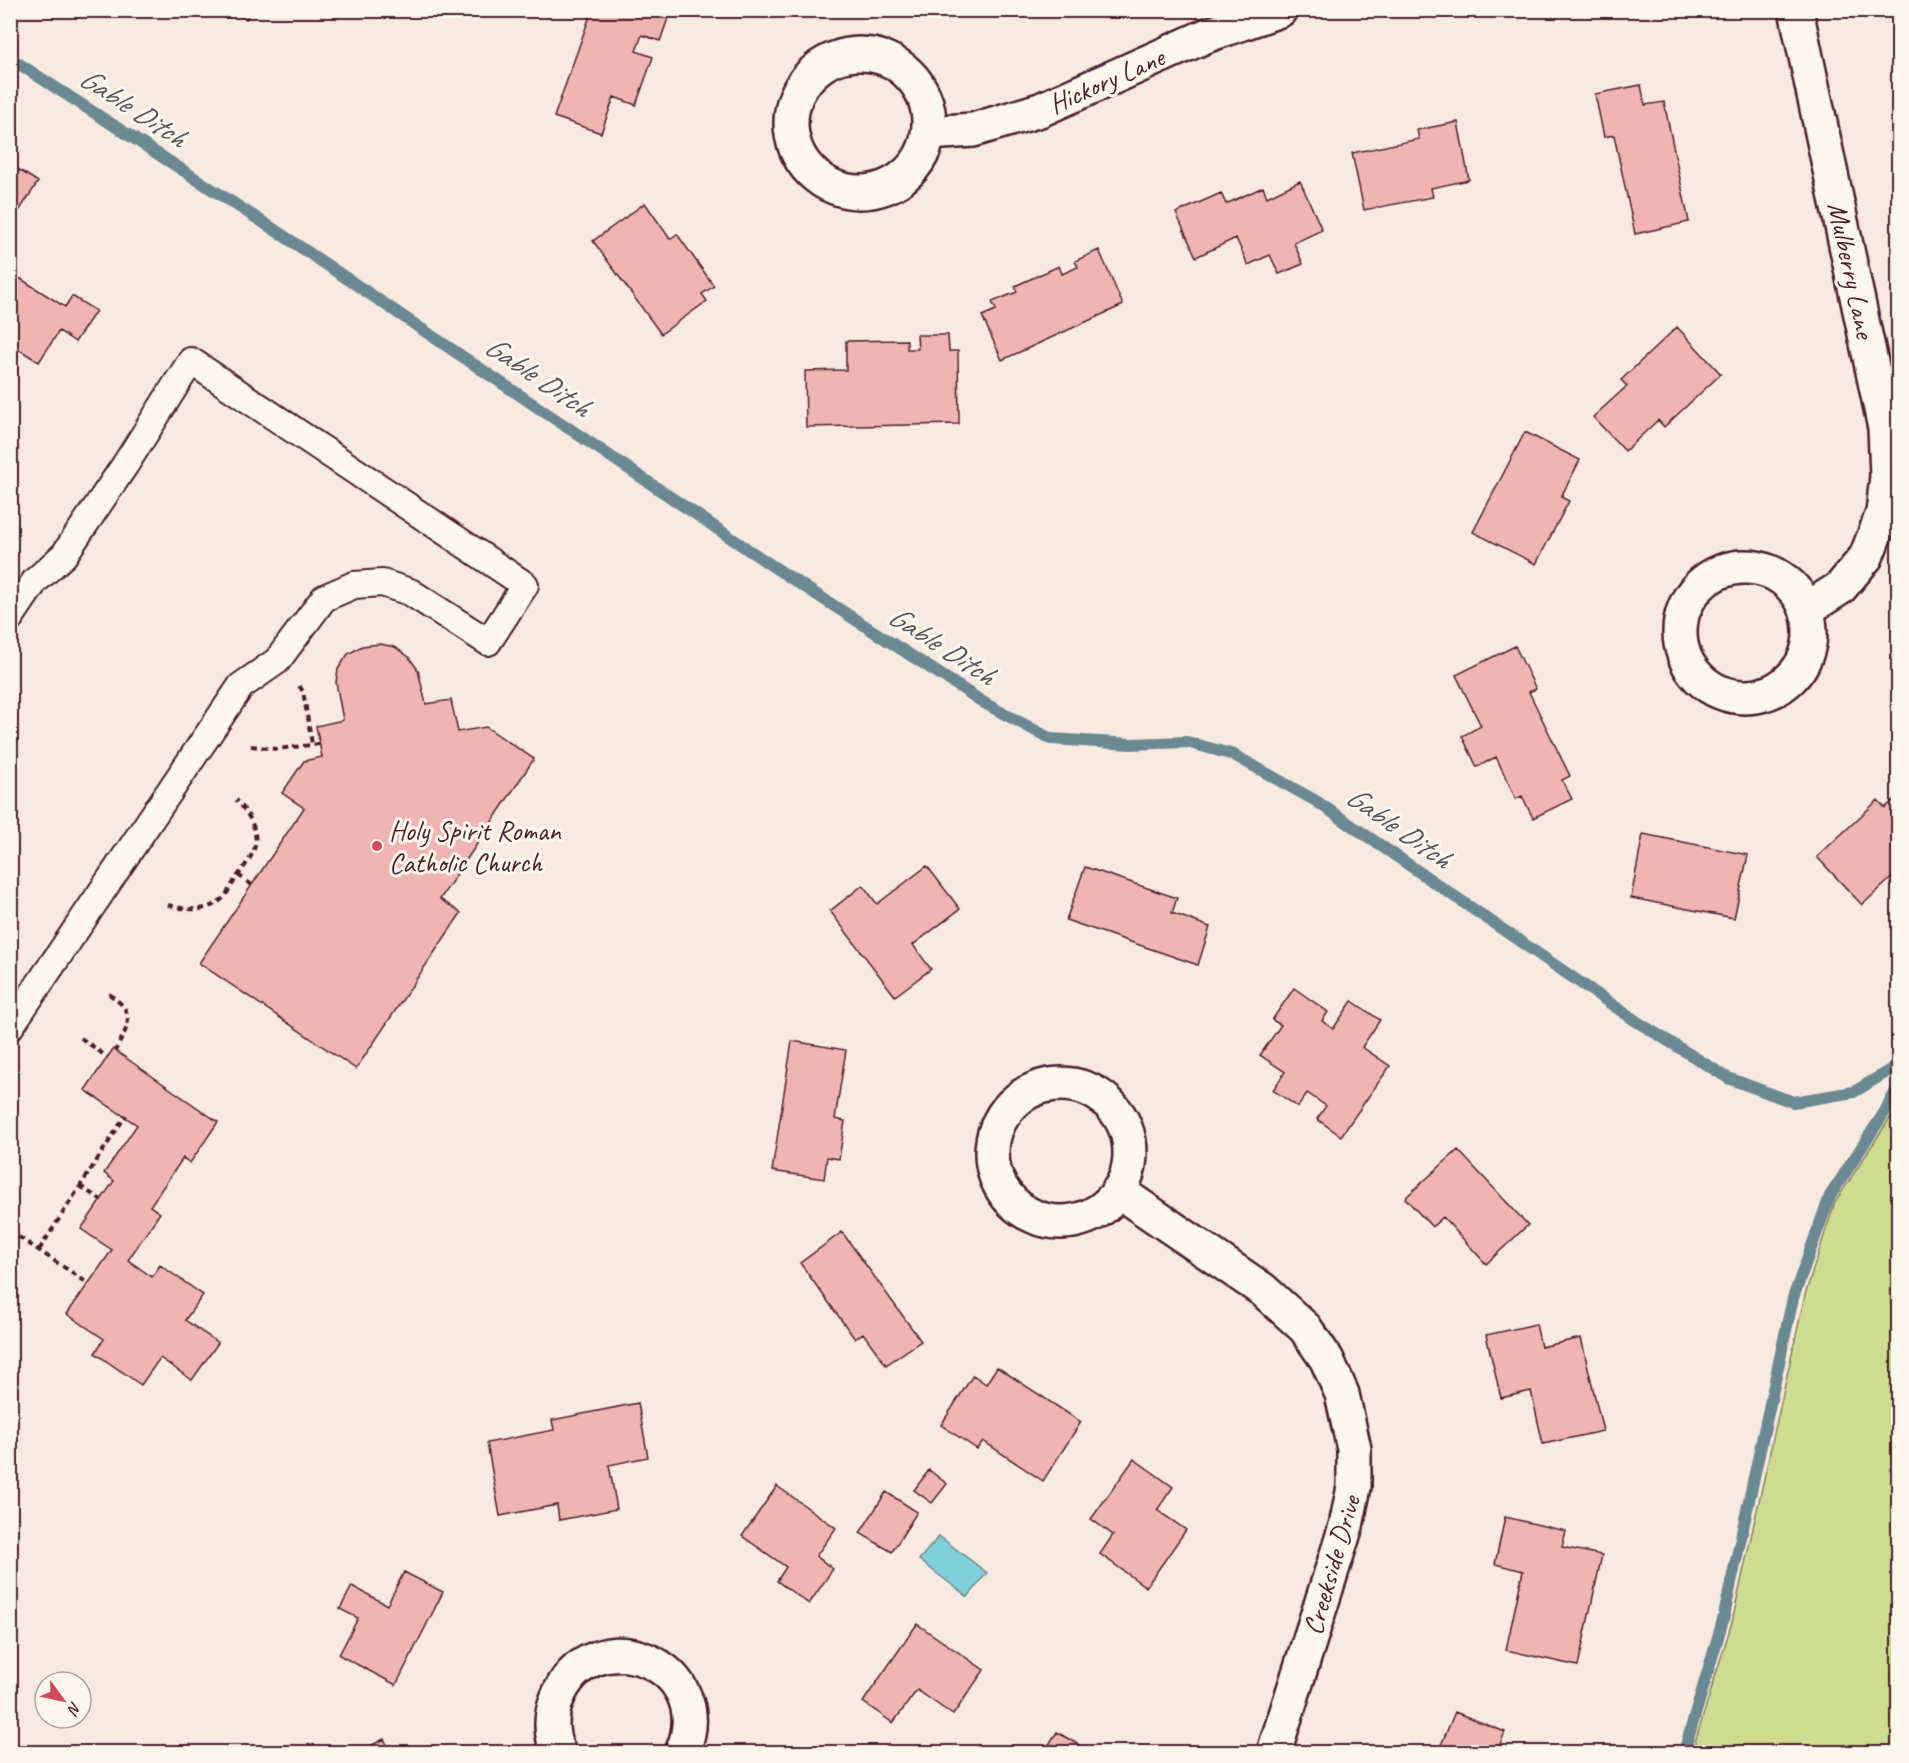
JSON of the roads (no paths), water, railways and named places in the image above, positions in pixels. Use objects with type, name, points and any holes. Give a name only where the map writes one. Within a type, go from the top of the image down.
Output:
[{"type":"street","name":"Hickory Lane","points":[[928,133],[973,130],[1040,110],[1208,35],[1280,10]]},
{"type":"street","name":"Mulberry Lane","points":[[1796,10],[1885,428],[1887,476],[1883,513],[1866,557],[1840,588],[1807,609]]},
{"type":"street","points":[[866,54],[893,62],[914,80],[924,97],[929,124],[928,133],[919,160],[899,180],[874,191],[855,192],[828,184],[807,166],[794,142],[792,113],[802,87],[813,73],[838,58],[866,54]]},
{"type":"street","points":[[1052,1084],[1068,1084],[1084,1088],[1106,1100],[1121,1120],[1129,1144],[1128,1168],[1118,1191],[1101,1209],[1070,1222],[1054,1222],[1037,1218],[1016,1205],[1000,1186],[993,1162],[992,1146],[996,1130],[1008,1108],[1028,1092],[1052,1084]]},
{"type":"street","name":"Creekside Drive","points":[[1118,1191],[1263,1290],[1305,1328],[1327,1360],[1342,1394],[1354,1449],[1352,1496],[1346,1526],[1274,1752]]},
{"type":"street","points":[[559,1752],[552,1732],[552,1715],[556,1699],[564,1684],[588,1662],[603,1656],[620,1654],[652,1661],[677,1683],[685,1697],[690,1722],[688,1738],[682,1752]]},
{"type":"lane","points":[[10,618],[35,581],[64,555],[191,361],[525,585],[488,642],[410,592],[382,583],[354,585],[324,598],[277,662],[241,686],[10,1027]]},
{"type":"water","points":[[939,1536],[987,1573],[968,1597],[919,1560]]},
{"type":"waterway","name":"Gable Ditch","points":[[10,58],[281,234],[777,569],[986,704],[1051,739],[1131,744],[1187,742],[1234,755],[1316,801],[1636,1021],[1728,1078],[1793,1102],[1854,1092],[1898,1065]]},
{"type":"waterway","points":[[1684,1752],[1723,1620],[1793,1298],[1830,1196],[1884,1113],[1898,1087]]},
{"type":"place","name":"Holy Spirit Roman Catholic Church","points":[[377,846]]}]
